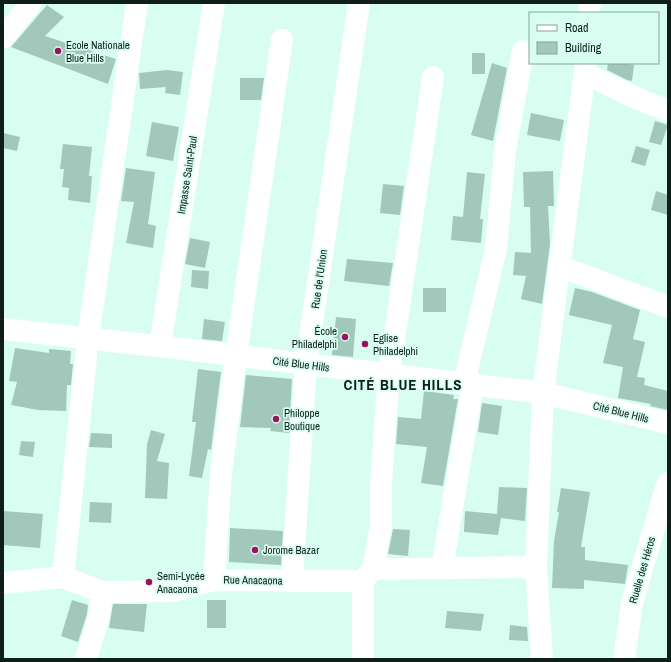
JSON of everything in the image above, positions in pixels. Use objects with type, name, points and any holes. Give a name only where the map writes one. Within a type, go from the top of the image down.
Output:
[{"type":"street","points":[[3,38],[31,3]]},
{"type":"street","points":[[63,577],[88,338],[137,3]]},
{"type":"street","name":"Impasse Saint-Paul","points":[[160,346],[214,3]]},
{"type":"street","name":"Rue de l'Union","points":[[292,581],[306,364],[359,3]]},
{"type":"street","points":[[214,580],[221,473],[236,356],[282,40]]},
{"type":"street","points":[[442,568],[468,384],[496,249],[505,151],[523,51]]},
{"type":"street","points":[[542,659],[536,567],[542,393],[586,69],[634,97],[668,111]]},
{"type":"street","points":[[363,659],[368,575],[376,555],[381,526],[381,482],[389,374],[433,76]]},
{"type":"street","points":[[559,266],[668,307]]},
{"type":"street","name":"Cité Blue Hills","points":[[3,329],[160,346],[542,393],[668,423]]},
{"type":"street","name":"Ruelle des Héros","points":[[624,659],[632,603],[668,483]]},
{"type":"street","name":"Rue Anacaona","points":[[3,583],[63,577],[102,592],[172,590],[214,580],[292,581],[442,568],[536,567]]},
{"type":"street","points":[[86,659],[99,617],[102,592]]},
{"type":"building","points":[[47,5],[64,17],[45,36],[116,59],[108,84],[11,47]]},
{"type":"building","points":[[472,53],[485,53],[485,74],[472,74]]},
{"type":"building","points":[[492,63],[507,68],[493,141],[471,135]]},
{"type":"building","points":[[608,64],[634,65],[632,81],[607,70]]},
{"type":"building","points":[[167,70],[183,72],[180,95],[165,93],[166,87],[140,89],[139,73]]},
{"type":"building","points":[[240,78],[264,78],[261,100],[240,100]]},
{"type":"building","points":[[531,113],[564,120],[560,141],[527,135]]},
{"type":"building","points":[[655,121],[668,125],[661,145],[649,142]]},
{"type":"building","points":[[152,122],[179,127],[173,161],[146,156]]},
{"type":"building","points":[[3,133],[20,137],[17,151],[3,148]]},
{"type":"building","points":[[63,144],[92,147],[89,176],[92,176],[90,203],[68,200],[69,188],[62,187],[64,169],[60,169]]},
{"type":"building","points":[[636,146],[650,150],[645,166],[631,162]]},
{"type":"building","points":[[126,168],[155,172],[148,224],[156,226],[153,248],[126,243],[134,202],[121,201]]},
{"type":"building","points":[[553,171],[554,206],[548,206],[550,244],[542,304],[521,299],[526,276],[513,275],[515,252],[531,253],[530,207],[524,207],[523,172]]},
{"type":"building","points":[[467,172],[485,174],[480,219],[483,219],[481,243],[451,240],[453,216],[463,217]]},
{"type":"building","points":[[383,184],[404,186],[400,215],[380,213]]},
{"type":"building","points":[[656,191],[668,195],[668,215],[651,210]]},
{"type":"building","points":[[190,238],[210,242],[205,268],[185,264]]},
{"type":"building","points":[[347,259],[393,263],[389,286],[344,281]]},
{"type":"building","points":[[192,270],[209,271],[208,289],[191,287]]},
{"type":"building","points":[[423,288],[446,288],[446,312],[423,312]]},
{"type":"building","points":[[575,288],[592,292],[640,310],[633,339],[645,342],[637,377],[645,378],[644,385],[668,391],[668,410],[650,406],[651,404],[618,398],[623,367],[603,363],[612,325],[569,315]]},
{"type":"building","points":[[336,317],[356,319],[353,357],[332,355]]},
{"type":"building","points":[[204,319],[225,322],[222,341],[202,339]]},
{"type":"building","points":[[15,348],[49,353],[49,349],[71,351],[70,364],[73,364],[71,385],[67,385],[66,411],[38,410],[11,405],[17,382],[9,381]]},
{"type":"building","points":[[198,369],[221,372],[211,450],[208,449],[202,478],[189,476],[196,422],[192,422]]},
{"type":"building","points":[[246,375],[292,379],[289,433],[270,431],[271,428],[240,427]]},
{"type":"building","points":[[424,391],[454,395],[453,399],[458,399],[443,486],[421,483],[427,447],[396,444],[398,417],[421,419]]},
{"type":"building","points":[[482,403],[502,406],[498,435],[478,432]]},
{"type":"building","points":[[151,430],[165,434],[157,461],[169,463],[167,499],[145,498],[147,444]]},
{"type":"building","points":[[91,433],[112,434],[112,448],[89,447]]},
{"type":"building","points":[[21,441],[35,442],[33,457],[19,455]]},
{"type":"building","points":[[499,487],[527,488],[525,521],[501,518],[498,535],[464,532],[465,511],[497,514]]},
{"type":"building","points":[[561,488],[590,492],[581,547],[585,547],[585,560],[628,565],[625,584],[584,580],[584,589],[552,588],[554,541]]},
{"type":"building","points":[[90,502],[112,503],[111,523],[89,522]]},
{"type":"building","points":[[3,511],[43,514],[40,548],[3,545]]},
{"type":"building","points":[[230,528],[283,531],[281,565],[229,562]]},
{"type":"building","points":[[393,529],[410,530],[408,556],[388,554]]},
{"type":"building","points":[[72,600],[88,605],[87,614],[78,642],[61,636]]},
{"type":"building","points":[[207,600],[226,600],[226,628],[207,628]]},
{"type":"building","points":[[113,604],[147,604],[144,632],[109,628]]},
{"type":"building","points":[[447,611],[484,614],[481,631],[445,628]]},
{"type":"building","points":[[510,625],[527,627],[528,641],[509,640]]},
{"type":"place","name":"Ecole Nationale Blue Hills","points":[[58,51]]},
{"type":"place","name":"École Philadelphi","points":[[345,337]]},
{"type":"place","name":"Eglise Philadelphi","points":[[365,344]]},
{"type":"place","name":"Philoppe Boutique","points":[[276,419]]},
{"type":"place","name":"Jorome Bazar","points":[[255,550]]},
{"type":"place","name":"Semi-Lycée Anacaona","points":[[149,582]]},
{"type":"district","name":"CITÉ BLUE HILLS","points":[[403,384]]}]
